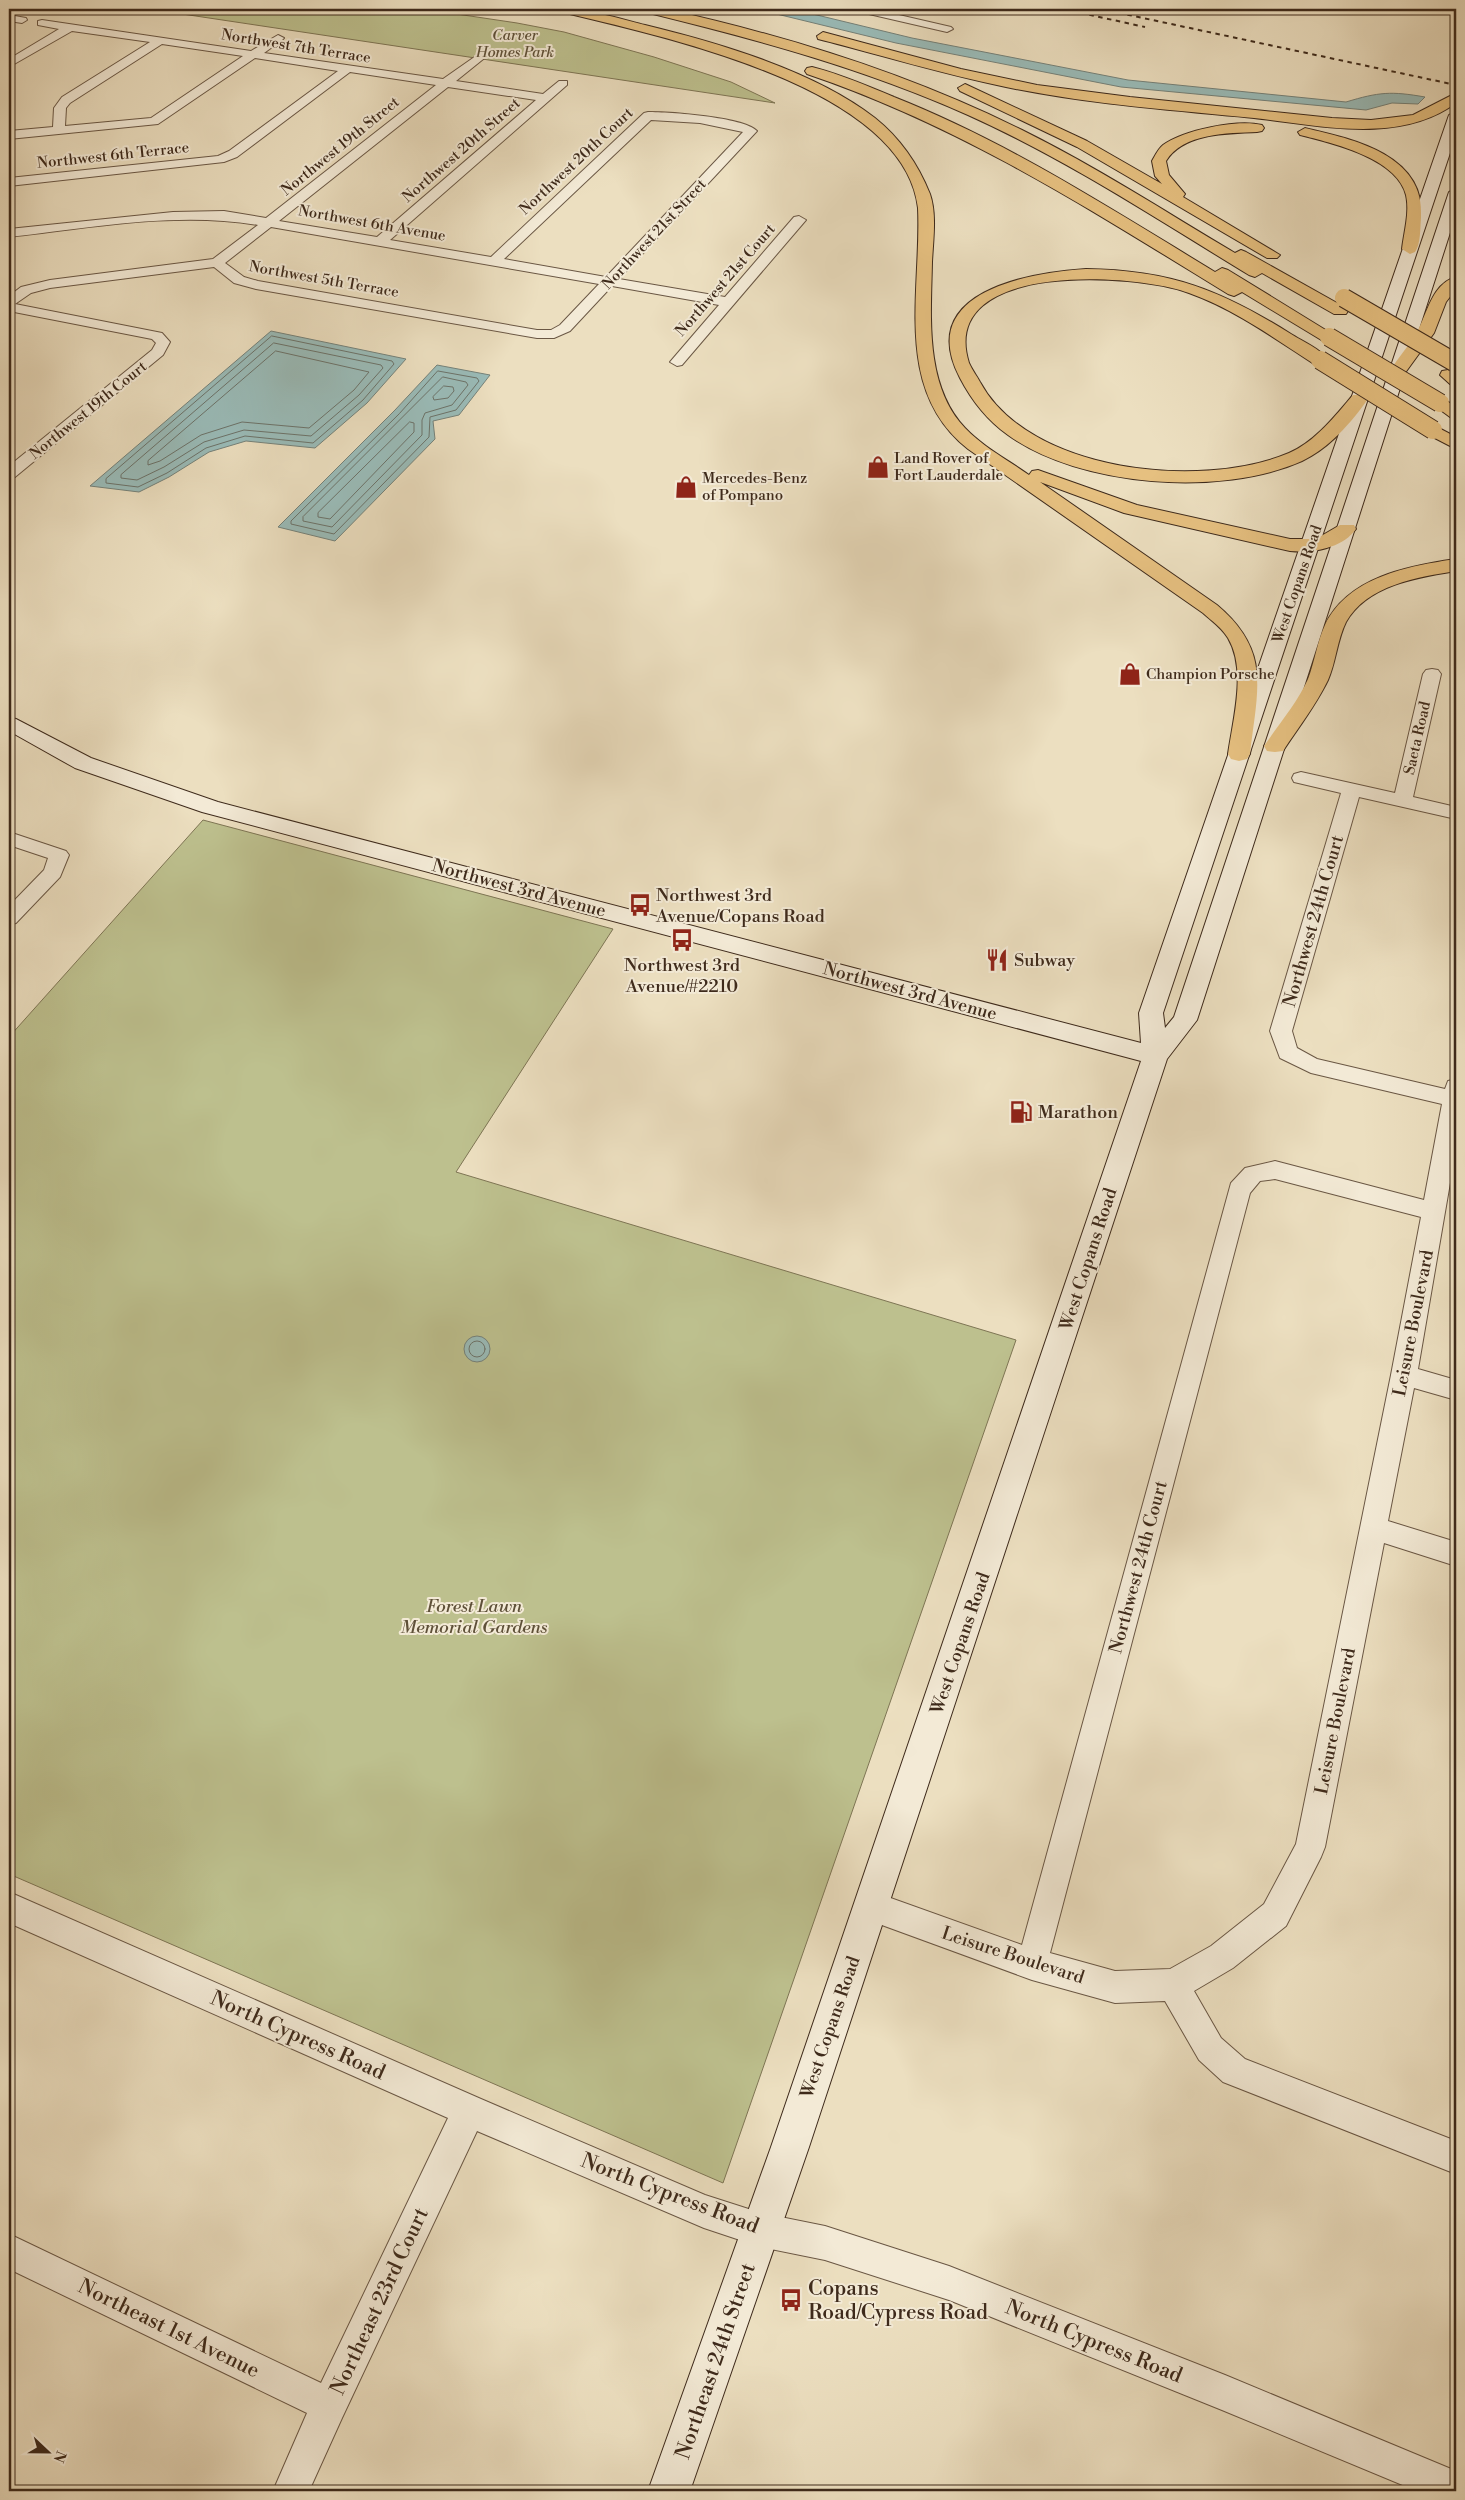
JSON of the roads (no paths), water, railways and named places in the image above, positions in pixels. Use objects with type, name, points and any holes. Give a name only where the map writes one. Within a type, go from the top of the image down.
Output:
[{"type":"highway","points":[[566,9],[648,25],[747,50],[835,78],[925,114],[1027,166],[1456,426]]},
{"type":"highway","points":[[566,9],[682,39],[784,74],[840,101],[860,114],[891,140],[913,170],[923,195],[925,221],[924,351],[928,372],[950,421],[968,440],[1210,609],[1234,632],[1243,648],[1247,664],[1239,754]]},
{"type":"highway","points":[[597,9],[686,28],[776,52],[868,83],[943,114],[1038,162],[1325,348],[1437,416],[1456,444]]},
{"type":"highway","points":[[649,9],[732,28],[812,51],[892,78],[969,110],[1065,158],[1341,314]]},
{"type":"highway","points":[[676,9],[769,32],[846,55],[921,82],[996,113],[1084,158],[1226,247],[1450,377]]},
{"type":"highway","points":[[1196,210],[1094,150],[1012,109],[910,67],[809,33],[933,66],[1007,83],[1082,96],[1159,105],[1335,122],[1377,124],[1410,120],[1427,115],[1456,97]]},
{"type":"highway","points":[[1341,314],[1196,210],[1167,185],[1160,174],[1159,159],[1170,147],[1194,135],[1223,129],[1259,128],[1291,130],[1332,139],[1359,148],[1383,160],[1399,172],[1410,187],[1413,196],[1410,249]]},
{"type":"highway","points":[[1325,348],[1208,294],[1157,280],[1110,274],[1049,276],[998,290],[971,309],[963,320],[958,339],[961,363],[973,388],[994,414],[1014,430],[1036,444],[1067,458],[1133,474],[1177,478],[1208,477],[1238,474],[1276,465],[1296,457],[1316,444],[1359,399]]},
{"type":"highway","points":[[1399,370],[1428,328],[1437,299],[1456,282]]},
{"type":"highway","points":[[1360,336],[1419,371]]},
{"type":"highway","points":[[937,394],[963,425],[989,446],[1038,475],[1077,493],[1121,508],[1168,520],[1290,545],[1310,546],[1330,542],[1347,529]]},
{"type":"highway","points":[[1437,416],[1456,413]]},
{"type":"highway","points":[[1275,746],[1316,684],[1333,629],[1346,609],[1370,590],[1392,580],[1429,569],[1456,565]]},
{"type":"main road","name":"West Copans Road","points":[[1155,1056],[1151,1013],[1456,115]]},
{"type":"main road","name":"West Copans Road","points":[[761,2230],[1155,1056],[1185,1020],[1456,192]]},
{"type":"main road","name":"Northwest 3rd Avenue","points":[[9,724],[83,763],[151,789],[210,807],[1155,1056]]},
{"type":"main road","name":"Northeast 24th Street","points":[[669,2491],[761,2230]]},
{"type":"street","points":[[860,9],[947,29]]},
{"type":"street","points":[[9,18],[22,20]]},
{"type":"street","name":"Northwest 7th Terrace","points":[[42,23],[545,98]]},
{"type":"street","points":[[9,64],[70,27]]},
{"type":"street","points":[[9,135],[154,121],[278,38]]},
{"type":"street","points":[[59,130],[60,108],[66,100],[160,41]]},
{"type":"street","name":"Northwest 19th Street","points":[[217,263],[483,54]]},
{"type":"street","name":"Northwest 6th Terrace","points":[[9,182],[220,159],[233,154],[347,68]]},
{"type":"street","name":"Northwest 20th Street","points":[[381,241],[563,83]]},
{"type":"street","name":"Northwest 20th Court","points":[[495,261],[648,116],[691,120],[751,131]]},
{"type":"street","name":"Northwest 21st Street","points":[[554,334],[565,328],[751,131]]},
{"type":"street","name":"Northwest 6th Avenue","points":[[9,233],[173,216],[224,215],[728,302]]},
{"type":"street","name":"Northwest 21st Court","points":[[676,362],[799,220]]},
{"type":"street","points":[[9,302],[26,290],[50,284],[217,263]]},
{"type":"street","name":"Northwest 5th Terrace","points":[[217,263],[239,280],[256,285],[537,334],[554,334]]},
{"type":"street","name":"Northwest 19th Court","points":[[9,307],[157,336],[163,342],[158,352],[9,474]]},
{"type":"street","name":"Saeta Road","points":[[1402,801],[1432,674]]},
{"type":"street","points":[[1301,778],[1456,813]]},
{"type":"street","name":"Northwest 24th Court","points":[[1288,1053],[1281,1031],[1351,790]]},
{"type":"street","points":[[9,838],[59,855],[53,872],[9,918]]},
{"type":"street","points":[[1288,1053],[1311,1064],[1455,1093]]},
{"type":"street","name":"Leisure Boulevard","points":[[871,1906],[1032,1964],[1115,1987],[1173,1985],[1222,1957],[1276,1915],[1310,1848],[1404,1375],[1455,1093]]},
{"type":"street","name":"Northwest 24th Court","points":[[1032,1964],[1239,1189],[1253,1174],[1275,1170],[1434,1211]]},
{"type":"street","points":[[1404,1375],[1456,1390]]},
{"type":"street","points":[[1373,1528],[1456,1554]]},
{"type":"street","name":"North Cypress Road","points":[[9,1907],[469,2111],[704,2210],[761,2230],[825,2243],[949,2283],[1226,2392],[1456,2489]]},
{"type":"street","points":[[1173,1985],[1210,2049],[1234,2071],[1456,2157]]},
{"type":"street","name":"Northeast 23rd Court","points":[[291,2491],[329,2405],[469,2111]]},
{"type":"street","name":"Northeast 1st Avenue","points":[[9,2251],[329,2405]]},
{"type":"water","points":[[756,9],[792,9],[912,38],[1128,80],[1346,102],[1367,96],[1385,94],[1425,97],[1418,104],[1392,103],[1366,110],[1121,87],[896,43]]},
{"type":"water","points":[[271,331],[406,359],[367,403],[315,448],[246,441],[209,452],[169,477],[139,492],[90,486]]},
{"type":"water","points":[[437,365],[490,375],[459,415],[433,421],[435,439],[335,541],[278,527],[395,410]]},
{"type":"water","points":[[477,1336],[486,1340],[490,1349],[486,1358],[477,1362],[468,1358],[464,1349],[468,1340]]},
{"type":"railway","points":[[1063,9],[1145,27]]},
{"type":"railway","points":[[1101,9],[1456,85]]},
{"type":"place","name":"Land Rover of Fort Lauderdale","points":[[878,467]]},
{"type":"place","name":"Mercedes-Benz of Pompano","points":[[686,487]]},
{"type":"place","name":"Champion Porsche","points":[[1130,674]]},
{"type":"place","name":"Northwest 3rd Avenue/Copans Road","points":[[640,905]]},
{"type":"place","name":"Northwest 3rd Avenue/#2210","points":[[682,940]]},
{"type":"place","name":"Subway","points":[[997,960]]},
{"type":"place","name":"Marathon","points":[[1021,1112]]},
{"type":"place","name":"Copans Road/Cypress Road","points":[[791,2300]]},
{"type":"park label","name":"Carver Homes Park","points":[[515,44]]},
{"type":"park label","name":"Forest Lawn Memorial Gardens","points":[[474,1616]]}]
